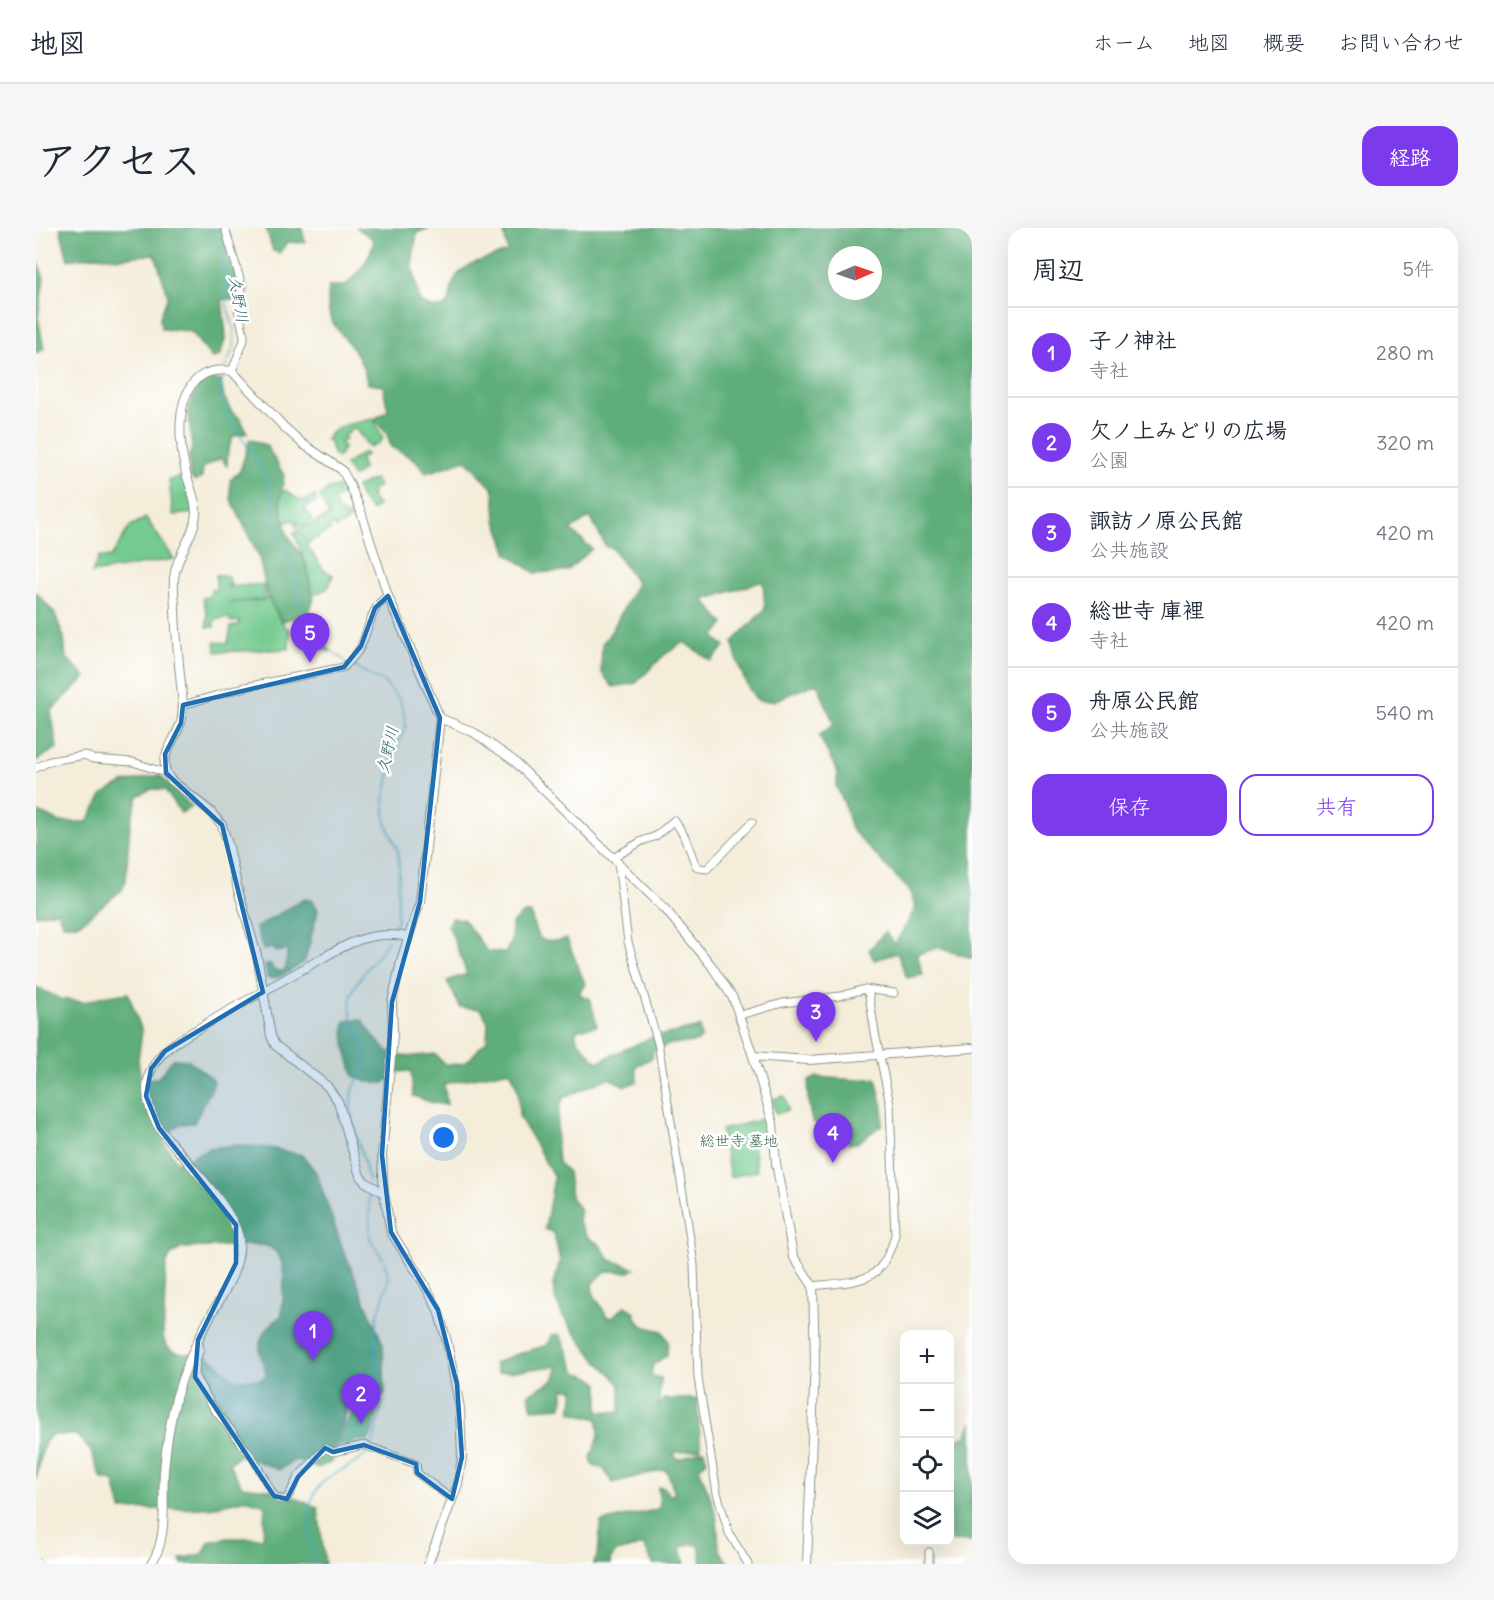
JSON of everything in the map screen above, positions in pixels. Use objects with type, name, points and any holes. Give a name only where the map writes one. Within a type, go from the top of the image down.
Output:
[{"type":"street","points":[[225,228],[240,279],[241,292],[238,308],[244,336],[232,370]]},
{"type":"street","points":[[384,1193],[365,1182],[360,1176],[338,1101],[327,1086],[275,1045],[271,1036],[257,955],[222,825],[210,811],[170,779],[164,764],[165,754],[181,723],[183,705],[174,576],[191,532],[196,509],[184,469],[181,412],[189,389],[196,380],[206,373],[220,369],[232,370],[284,427],[303,444],[342,470],[360,509],[388,596],[440,718],[420,902],[404,936],[392,1002],[393,1035],[382,1155],[384,1193],[391,1232],[438,1310],[452,1363],[460,1408],[462,1457],[458,1484],[428,1564]]},
{"type":"street","points":[[183,705],[245,687],[344,667],[361,646],[375,608],[381,600],[388,596]]},
{"type":"street","points":[[440,718],[473,732],[513,760],[666,910],[723,981],[733,998],[773,1123],[776,1163],[793,1256],[813,1286],[815,1361],[807,1564]]},
{"type":"street","points":[[36,768],[56,759],[85,755],[93,759],[133,762],[166,773]]},
{"type":"street","points":[[615,860],[642,840],[656,836],[674,820],[685,837],[696,866],[707,869],[752,822]]},
{"type":"street","points":[[615,860],[628,942],[658,1042],[688,1223],[694,1265],[698,1378],[717,1493],[729,1533],[748,1564]]},
{"type":"street","points":[[151,1564],[161,1537],[164,1474],[170,1425],[184,1374],[198,1340],[229,1282],[236,1263],[239,1244],[236,1225],[225,1208],[159,1128],[148,1106],[146,1096],[148,1080],[157,1060],[174,1043],[263,992],[354,942],[379,935],[404,936]]},
{"type":"street","points":[[740,1016],[783,1004],[840,996],[865,989],[894,993]]},
{"type":"street","points":[[813,1286],[861,1279],[873,1274],[892,1247],[895,1235],[891,1114],[881,1056],[865,989]]},
{"type":"street","points":[[753,1056],[809,1060],[972,1048]]},
{"type":"street","points":[[198,1340],[200,1349],[195,1377],[215,1410],[253,1458],[274,1496],[278,1499],[287,1499],[298,1477],[325,1448],[333,1452],[364,1445],[416,1464],[417,1473],[452,1499]]},
{"type":"street","points":[[929,1552],[929,1564]]},
{"type":"highlighted area","points":[[388,596],[440,718],[420,902],[392,1002],[382,1155],[391,1232],[438,1310],[457,1384],[462,1457],[452,1499],[417,1473],[416,1464],[364,1445],[333,1452],[325,1448],[298,1477],[287,1499],[274,1496],[195,1377],[198,1340],[236,1263],[236,1225],[159,1128],[146,1096],[151,1069],[165,1051],[263,992],[222,825],[166,773],[165,754],[181,723],[183,705],[344,667],[361,646],[375,608]]},
{"type":"green space","points":[[60,228],[221,228],[233,268],[248,289],[245,298],[222,299],[226,336],[220,356],[212,358],[190,331],[161,329],[160,317],[168,296],[155,254],[121,258],[95,256],[68,260]]},
{"type":"green space","points":[[266,228],[302,228],[305,242],[288,242],[279,253],[273,251]]},
{"type":"green space","points":[[357,228],[429,228],[417,233],[412,264],[420,302],[440,308],[448,303],[453,283],[462,271],[476,262],[508,252],[503,228],[972,228],[972,958],[938,948],[917,954],[923,975],[907,978],[897,953],[874,960],[869,950],[885,932],[895,944],[915,909],[911,892],[851,829],[844,803],[836,786],[838,773],[819,736],[834,724],[817,683],[773,701],[759,701],[746,683],[733,642],[765,609],[763,581],[704,600],[724,624],[714,637],[725,646],[711,661],[684,642],[663,656],[636,683],[613,687],[601,672],[602,644],[611,632],[637,583],[612,548],[606,547],[590,517],[571,530],[592,549],[567,571],[535,573],[508,554],[496,520],[494,490],[466,460],[426,473],[416,460],[391,447],[387,434],[374,419],[388,411],[383,386],[368,384],[358,356],[333,323],[328,309],[329,286],[345,286],[360,271],[374,240]]},
{"type":"green space","points":[[36,256],[44,279],[38,317],[44,349],[36,353]]},
{"type":"green space","points":[[206,378],[221,381],[224,397],[232,412],[241,419],[247,433],[233,436],[228,451],[227,466],[221,458],[203,468],[202,478],[195,481],[190,477],[189,456],[192,448],[188,409],[198,387]]},
{"type":"green space","points":[[373,419],[383,438],[378,444],[369,447],[355,428],[344,435],[345,440],[340,442],[344,448],[338,458],[333,454],[329,440],[326,440],[334,431],[346,425]]},
{"type":"green space","points":[[250,439],[266,445],[284,475],[280,502],[287,534],[304,559],[314,599],[308,615],[330,652],[305,642],[301,624],[291,618],[282,622],[268,598],[259,557],[231,499],[230,480],[240,471]]},
{"type":"green space","points":[[364,452],[366,455],[360,459],[363,470],[353,477],[345,465]]},
{"type":"green space","points":[[185,476],[195,513],[173,515],[169,480]]},
{"type":"green space","points":[[375,479],[379,486],[373,489],[373,495],[370,497],[378,505],[372,511],[361,499],[356,487]]},
{"type":"green space","points":[[348,485],[349,494],[343,493],[334,501],[339,512],[351,518],[350,520],[336,528],[330,525],[330,530],[308,543],[307,546],[324,570],[333,575],[327,589],[312,594],[308,570],[294,532],[329,516],[320,496],[329,489]]},
{"type":"green space","points":[[285,490],[302,500],[315,496],[317,501],[304,509],[312,517],[311,521],[302,527],[300,524],[296,527],[296,523],[292,520],[286,523],[284,520],[281,492]]},
{"type":"green space","points":[[146,518],[174,559],[92,573],[99,557],[111,557],[130,526]]},
{"type":"green space","points":[[216,575],[228,576],[231,585],[227,587],[264,584],[265,599],[228,603],[264,600],[268,598],[282,623],[290,631],[289,649],[216,652],[215,642],[228,643],[231,627],[239,625],[239,621],[231,622],[228,617],[214,620],[214,627],[207,627],[203,598],[210,596],[211,590],[216,590]]},
{"type":"green space","points":[[36,592],[55,614],[64,638],[66,657],[86,677],[51,711],[57,748],[36,761]]},
{"type":"green space","points":[[159,775],[192,807],[181,813],[165,790],[151,789],[138,796],[130,824],[126,880],[122,890],[79,924],[63,924],[57,911],[36,915],[36,811],[60,822],[87,822],[103,794],[123,783]]},
{"type":"green space","points":[[304,899],[313,901],[318,910],[305,961],[282,975],[267,978],[265,965],[271,964],[273,970],[283,971],[286,968],[287,950],[276,952],[274,948],[263,950],[255,928]]},
{"type":"green space","points":[[523,913],[531,913],[537,935],[544,941],[567,939],[585,984],[579,993],[585,998],[590,998],[597,1026],[576,1030],[576,1038],[597,1062],[650,1038],[700,1027],[701,1039],[696,1042],[671,1044],[653,1051],[652,1058],[636,1066],[637,1082],[625,1086],[608,1078],[563,1098],[557,1122],[557,1146],[558,1162],[568,1172],[571,1197],[580,1210],[578,1220],[587,1237],[599,1244],[610,1260],[635,1268],[630,1272],[606,1271],[592,1284],[593,1293],[607,1317],[612,1317],[625,1306],[634,1311],[640,1324],[662,1331],[668,1341],[667,1355],[653,1365],[651,1377],[661,1378],[658,1407],[663,1399],[697,1399],[701,1449],[673,1453],[678,1459],[704,1450],[707,1461],[699,1468],[714,1508],[720,1547],[728,1562],[725,1564],[702,1564],[699,1545],[689,1544],[681,1547],[685,1564],[653,1564],[644,1545],[616,1552],[610,1560],[611,1564],[593,1564],[599,1549],[601,1522],[655,1510],[660,1506],[658,1487],[664,1487],[669,1495],[675,1494],[667,1471],[662,1470],[613,1483],[604,1469],[593,1466],[591,1458],[599,1436],[598,1419],[571,1412],[574,1389],[564,1389],[562,1407],[532,1409],[528,1394],[555,1379],[557,1366],[498,1373],[494,1364],[508,1357],[547,1345],[552,1335],[560,1335],[576,1372],[591,1377],[599,1384],[599,1411],[620,1412],[620,1385],[578,1337],[562,1315],[555,1298],[553,1284],[560,1261],[554,1233],[545,1229],[554,1177],[519,1116],[518,1091],[511,1072],[505,1071],[444,1084],[447,1105],[413,1096],[411,1071],[397,1072],[384,1083],[367,1082],[354,1076],[345,1042],[345,1021],[362,1019],[377,1041],[391,1053],[408,1056],[435,1054],[444,1064],[461,1064],[469,1060],[487,1041],[488,1022],[481,1009],[460,1007],[447,981],[467,974],[448,924],[451,918],[463,919],[487,951],[505,953],[511,942],[512,923]]},
{"type":"green space","points":[[36,987],[60,999],[85,1002],[100,997],[128,993],[142,1031],[138,1060],[141,1079],[158,1078],[173,1059],[188,1060],[213,1079],[214,1083],[194,1123],[180,1124],[162,1139],[178,1163],[209,1148],[239,1145],[270,1148],[302,1155],[316,1172],[341,1244],[383,1344],[385,1395],[372,1396],[347,1408],[332,1462],[317,1468],[295,1460],[279,1470],[240,1454],[229,1464],[242,1486],[278,1490],[318,1508],[325,1564],[182,1564],[181,1559],[203,1554],[209,1542],[228,1538],[263,1538],[265,1505],[246,1499],[210,1508],[121,1510],[114,1481],[102,1479],[90,1450],[76,1435],[51,1435],[44,1444],[36,1479]],"holes":[[[267,1246],[280,1258],[284,1276],[282,1315],[267,1328],[261,1338],[260,1350],[266,1376],[260,1379],[233,1379],[212,1359],[201,1355],[175,1352],[166,1344],[163,1337],[166,1265],[170,1256],[182,1248]]]},
{"type":"green space","points":[[817,1077],[857,1080],[876,1078],[883,1107],[882,1125],[857,1143],[848,1144],[847,1134],[827,1131],[812,1121],[808,1086],[809,1081]]},
{"type":"green space","points":[[785,1096],[788,1110],[776,1114],[772,1099]]},
{"type":"green space","name":"総世寺 墓地","points":[[767,1118],[769,1140],[753,1145],[757,1171],[730,1177],[721,1130]]},
{"type":"green space","points":[[379,1403],[368,1440],[358,1440],[339,1446],[353,1411]]},
{"type":"green space","points":[[972,1421],[972,1542],[954,1541],[954,1440],[966,1436]]},
{"type":"waterway","name":"久野川","points":[[211,228],[222,258],[226,303],[234,329],[234,347],[225,368]]},
{"type":"waterway","name":"久野川","points":[[223,376],[220,396],[230,419],[265,473],[280,543],[293,572],[305,623],[311,635],[345,661]]},
{"type":"waterway","name":"久野川","points":[[351,665],[385,683],[399,699],[405,716],[406,727],[395,750],[384,800],[386,823],[398,851],[399,864],[397,920],[391,932]]},
{"type":"waterway","name":"久野川","points":[[368,1180],[351,1105],[352,1094],[364,1065],[365,1055],[350,1007],[354,988],[388,939]]},
{"type":"waterway","points":[[369,1188],[370,1239],[384,1260],[389,1278],[377,1318],[375,1337],[376,1364],[382,1404],[373,1444]]},
{"type":"waterway","points":[[314,1564],[309,1514],[316,1491],[323,1482],[357,1462],[369,1451]]},
{"type":"place","name":"舟原公民館","points":[[310,663]]},
{"type":"place","name":"諏訪ノ原公民館","points":[[816,1042]]},
{"type":"place","name":"総世寺 庫裡","points":[[833,1163]]},
{"type":"place","name":"子ノ神社","points":[[313,1361]]},
{"type":"place","name":"欠ノ上みどりの広場","points":[[361,1424]]}]
